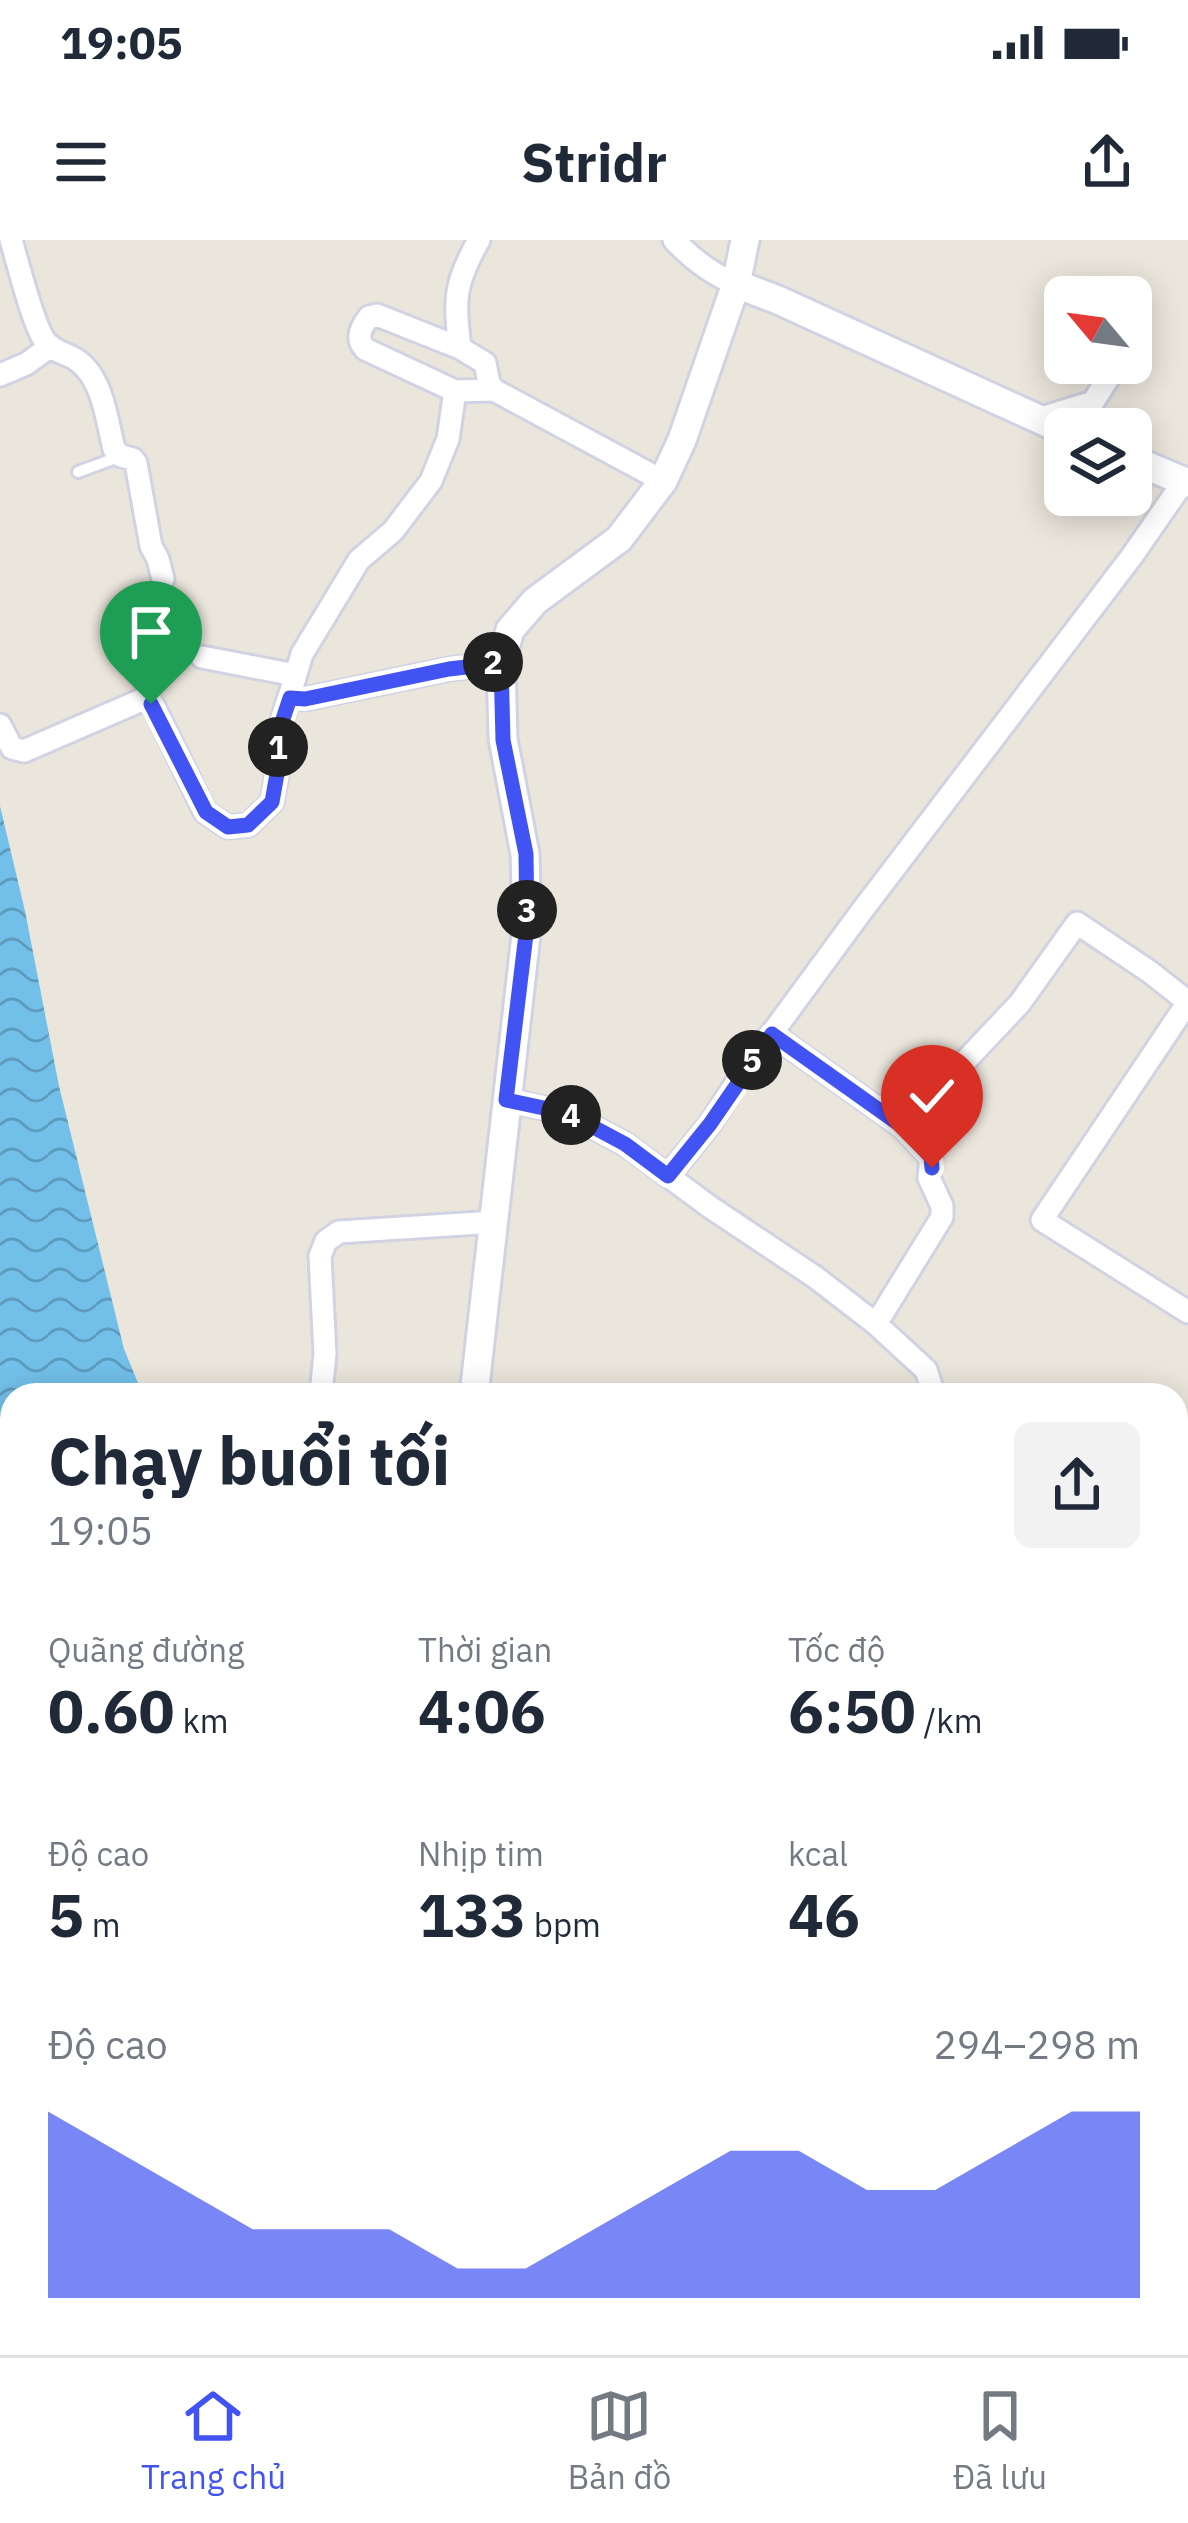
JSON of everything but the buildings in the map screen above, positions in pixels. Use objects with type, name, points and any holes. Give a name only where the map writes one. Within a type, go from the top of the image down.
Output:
[{"type":"street","points":[[10,240],[44,339],[89,372],[115,449],[136,463],[151,546],[163,579]]},
{"type":"street","points":[[460,348],[456,296],[479,240]]},
{"type":"street","points":[[674,240],[720,277],[1044,421]]},
{"type":"street","points":[[475,1383],[527,926],[526,854],[503,740],[501,663],[510,630],[535,601],[619,539],[654,476],[682,440],[736,284],[745,240]]},
{"type":"street","points":[[494,390],[455,391],[364,350],[359,333],[369,317],[377,315],[460,348],[484,363],[494,390],[654,476]]},
{"type":"street","points":[[0,375],[50,346]]},
{"type":"street","points":[[1038,419],[1093,402],[1104,384]]},
{"type":"street","points":[[0,725],[12,748],[24,751],[144,699],[155,709],[206,812],[228,827],[257,819],[272,802],[278,734],[302,654],[359,560],[393,531],[430,481],[448,439],[455,391]]},
{"type":"street","points":[[668,1176],[1186,482],[1152,468]]},
{"type":"street","points":[[202,657],[292,686],[305,699],[501,663]]},
{"type":"street","points":[[903,1127],[1020,1003],[1077,923],[1188,1002],[1042,1220],[1188,1312]]},
{"type":"street","points":[[772,1034],[903,1127],[931,1157],[929,1178],[942,1206],[941,1217],[876,1324]]},
{"type":"street","points":[[506,1100],[567,1113],[625,1144],[876,1324],[926,1370],[930,1383]]},
{"type":"street","points":[[322,1383],[320,1256],[332,1235],[495,1222]]},
{"type":"lane","points":[[78,472],[121,456]]},
{"type":"water","points":[[0,806],[59,1086],[124,1349],[138,1383],[0,1383]]},
{"type":"route","points":[[151,704],[206,812],[228,827],[240,827],[257,819],[272,802],[278,734],[290,698],[501,663],[503,740],[526,854],[527,926],[506,1100],[567,1113],[625,1144],[668,1176],[772,1034],[903,1127],[931,1157],[932,1168]]}]
